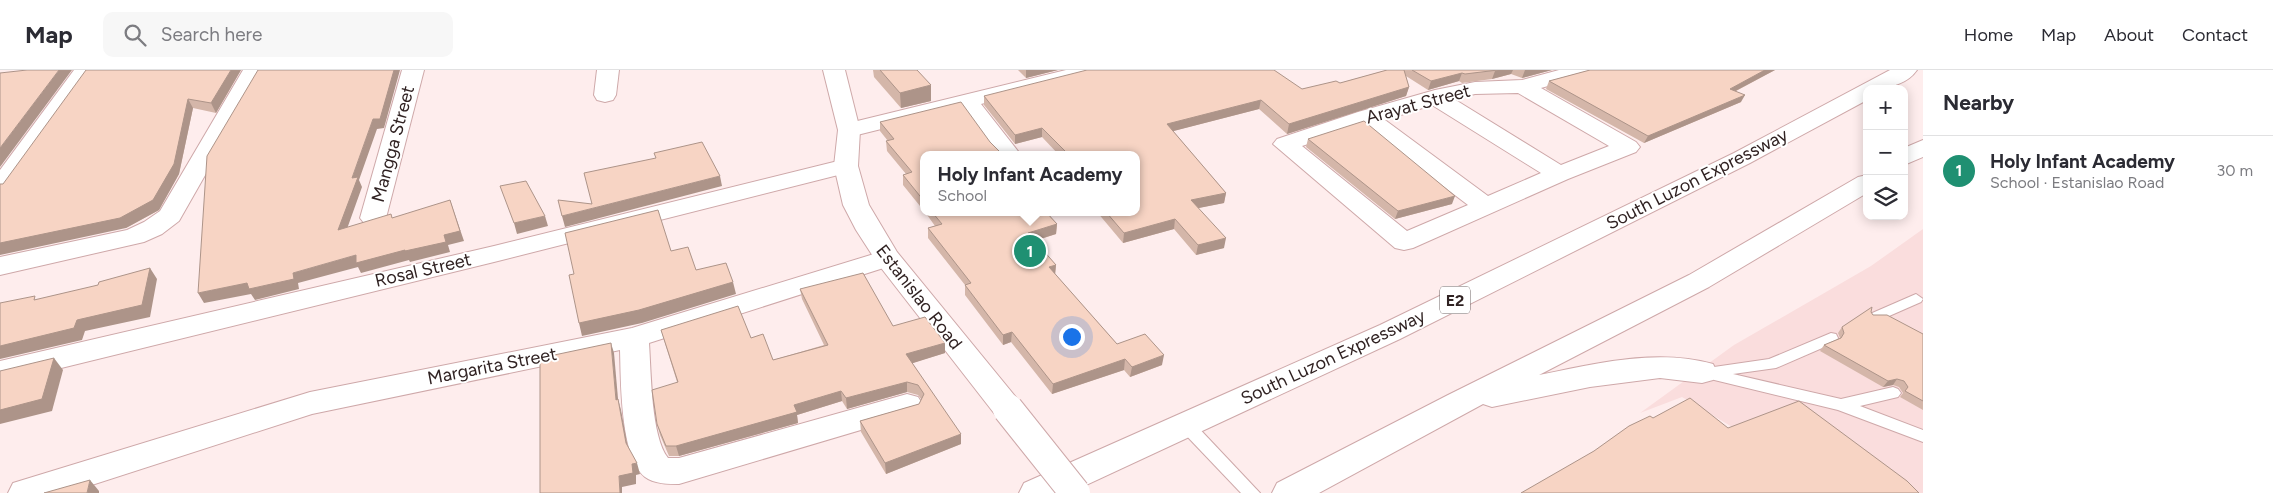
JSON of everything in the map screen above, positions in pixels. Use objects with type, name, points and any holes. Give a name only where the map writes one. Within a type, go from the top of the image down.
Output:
[{"type":"main road","points":[[0,187],[84,70]]},
{"type":"main road","points":[[0,266],[135,236],[161,223],[170,216],[254,70]]},
{"type":"main road","name":"Mangga Street","points":[[373,218],[413,70]]},
{"type":"main road","points":[[606,95],[608,70]]},
{"type":"main road","name":"Estanislao Road","points":[[834,70],[848,130],[846,166],[856,205],[869,230],[887,258],[1074,493]]},
{"type":"main road","points":[[848,130],[1092,70]]},
{"type":"main road","name":"Arayat Street","points":[[1487,207],[1404,242],[1285,144],[1366,117],[1436,97],[1475,88],[1522,86],[1584,70]]},
{"type":"main road","points":[[1878,85],[1906,70]]},
{"type":"main road","points":[[1366,117],[1487,207],[1559,174],[1628,147],[1522,86]]},
{"type":"main road","name":"South Luzon Expressway","points":[[1036,493],[1187,426],[1291,376],[1390,332],[1742,158],[1863,93]]},
{"type":"main road","points":[[1436,97],[1559,174]]},
{"type":"main road","points":[[967,101],[1006,151]]},
{"type":"main road","points":[[1908,156],[1923,147]]},
{"type":"main road","name":"Rosal Street","points":[[0,372],[494,254],[846,166]]},
{"type":"main road","points":[[1289,493],[1459,403],[1699,281],[1863,184]]},
{"type":"main road","name":"Margarita Street","points":[[25,493],[310,403],[634,337],[887,258]]},
{"type":"main road","points":[[634,337],[642,442],[655,467],[664,472],[679,472],[908,405]]},
{"type":"main road","points":[[1459,403],[1590,376],[1660,367],[1702,372]]},
{"type":"lane","points":[[1876,317],[1921,298]]},
{"type":"lane","points":[[1702,372],[1772,364],[1831,338]]},
{"type":"lane","points":[[1702,372],[1841,405],[1923,436]]},
{"type":"lane","points":[[1841,405],[1893,393]]},
{"type":"lane","points":[[1187,426],[1252,493]]},
{"type":"shaded area","points":[[1923,229],[1923,493],[1819,493],[1749,437],[1682,397],[1640,413],[1734,345],[1871,266]]},
{"type":"building","points":[[27,70],[59,70],[0,148],[0,73]]},
{"type":"building","points":[[86,70],[231,70],[211,103],[188,99],[174,164],[153,200],[120,218],[0,243],[0,184],[3,184]]},
{"type":"building","points":[[258,70],[394,70],[380,119],[373,119],[352,178],[358,177],[338,230],[391,214],[392,218],[450,200],[460,231],[444,235],[446,242],[405,250],[356,263],[356,255],[293,273],[294,279],[249,289],[247,283],[198,293],[207,156]]},
{"type":"building","points":[[880,70],[917,70],[931,85],[900,93]]},
{"type":"building","points":[[1087,70],[1274,70],[1302,89],[1336,81],[1340,83],[1387,70],[1404,70],[1409,87],[1289,124],[1261,100],[1167,124],[1226,193],[1191,200],[1226,238],[1198,245],[1175,219],[1124,233],[1109,216],[1140,216],[1140,151],[1065,151],[1042,128],[1015,135],[984,96]]},
{"type":"building","points":[[1412,70],[1498,70],[1462,73],[1431,81]]},
{"type":"building","points":[[1590,70],[1765,70],[1730,89],[1745,95],[1648,136],[1549,81]]},
{"type":"building","points":[[961,102],[990,142],[999,151],[920,151],[920,196],[903,175],[912,172],[886,141],[894,139],[880,122]]},
{"type":"building","points":[[1364,121],[1455,196],[1398,211],[1308,139]]},
{"type":"building","points":[[702,142],[720,176],[562,216],[558,200],[592,204],[584,173],[656,158],[654,153]]},
{"type":"building","points":[[526,181],[545,216],[514,223],[500,186]]},
{"type":"building","points":[[658,210],[671,251],[688,247],[696,270],[726,263],[733,282],[639,310],[579,323],[569,275],[574,274],[565,233]]},
{"type":"building","points":[[935,216],[1050,216],[1057,224],[1028,233],[1056,265],[1049,267],[1117,344],[1145,334],[1164,355],[1132,367],[1125,359],[1053,384],[1012,332],[1003,335],[965,285],[971,283],[928,228],[942,224]]},
{"type":"building","points":[[150,268],[142,305],[77,320],[74,328],[0,346],[0,303],[35,296],[34,300],[98,285],[99,282]]},
{"type":"building","points":[[863,273],[893,326],[925,317],[945,343],[906,354],[961,434],[885,463],[860,421],[919,404],[924,394],[918,385],[907,382],[846,398],[841,391],[794,405],[797,412],[676,446],[666,446],[657,424],[652,390],[678,382],[661,330],[738,306],[751,338],[763,334],[773,360],[828,345],[800,289]]},
{"type":"building","points":[[1872,307],[1871,312],[1873,315],[1887,315],[1923,334],[1923,401],[1905,391],[1908,387],[1904,381],[1897,379],[1888,381],[1824,345],[1841,338],[1844,333],[1842,327]]},
{"type":"building","points":[[611,343],[616,400],[618,399],[626,443],[637,463],[632,464],[633,473],[619,476],[620,493],[540,493],[540,358]]},
{"type":"building","points":[[54,358],[42,399],[0,410],[0,371]]},
{"type":"building","points":[[1690,398],[1728,428],[1799,401],[1907,481],[1919,493],[1521,493],[1594,451],[1629,426],[1650,416],[1653,418]]},
{"type":"building","points":[[90,480],[87,493],[44,493]]},
{"type":"place","name":"Holy Infant Academy","points":[[1030,251]]}]
